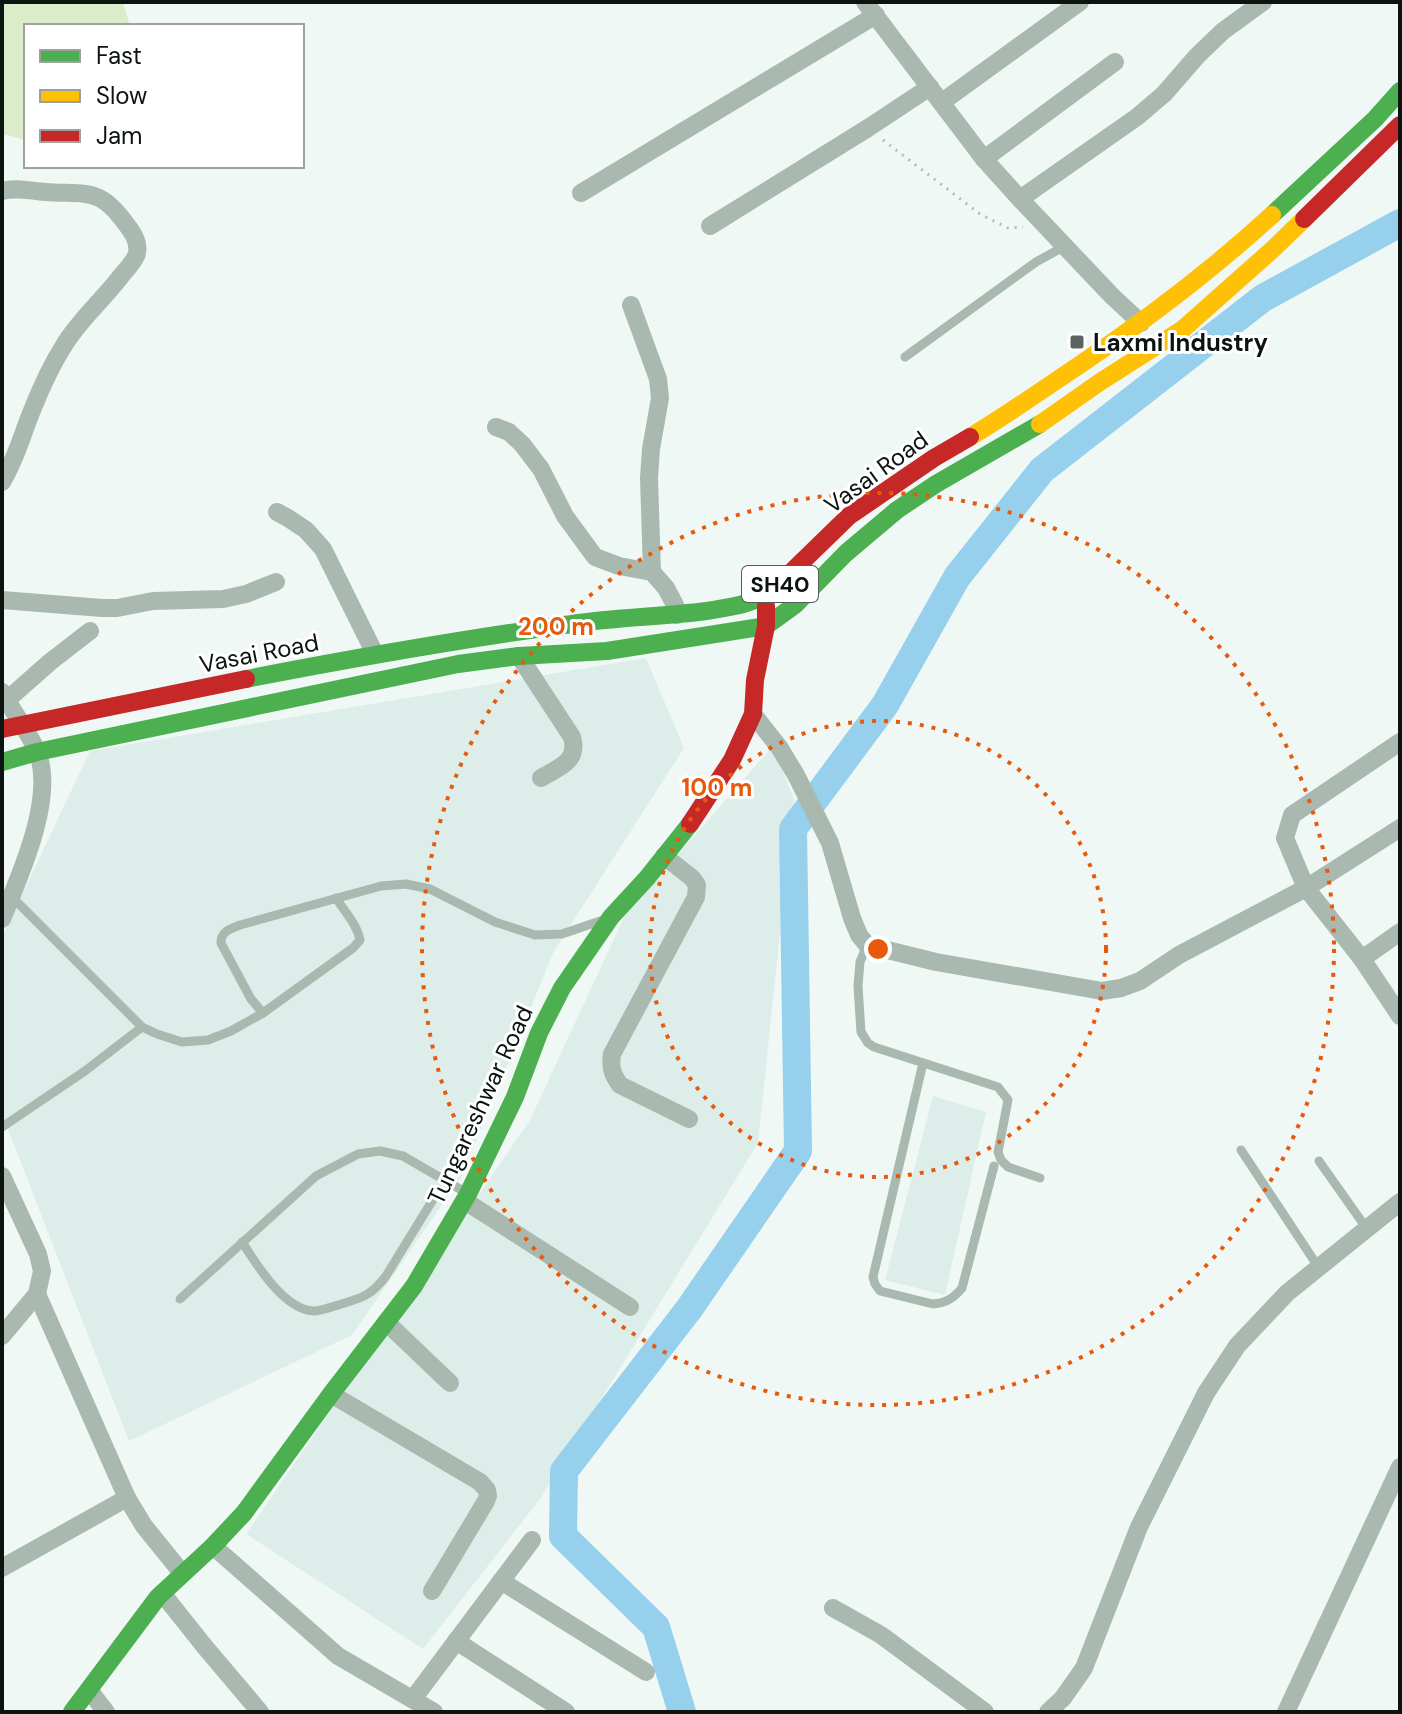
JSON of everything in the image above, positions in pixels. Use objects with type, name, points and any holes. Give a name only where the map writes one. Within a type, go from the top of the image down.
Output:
[{"type":"main road","name":"Vasai Road","points":[[11,727],[375,654],[576,623],[677,615],[745,605],[766,595],[849,516],[1141,323],[1232,252],[1375,119],[1400,91]]},
{"type":"main road","name":"Vasai Road","points":[[2,762],[37,752],[458,664],[519,656],[607,651],[766,626],[795,605],[846,553],[897,510],[1029,431],[1183,329],[1272,250],[1400,125]]},
{"type":"main road","name":"Tungareshwar Road","points":[[72,1712],[162,1593],[244,1513],[414,1286],[466,1197],[515,1097],[539,1033],[562,988],[611,917],[693,820],[732,760],[753,714],[755,680],[766,626],[766,595]]},
{"type":"street","points":[[710,226],[868,128],[936,95],[1080,2]]},
{"type":"street","points":[[1020,199],[1137,117],[1164,94],[1223,31],[1263,2]]},
{"type":"street","points":[[581,193],[871,8],[984,159],[1141,323]]},
{"type":"street","points":[[984,159],[1115,62]]},
{"type":"street","points":[[2,191],[16,188],[75,192],[103,198],[135,236],[137,245],[136,255],[62,348],[33,407],[19,450],[2,482]]},
{"type":"street","points":[[631,305],[658,379],[660,398],[649,478],[652,572]]},
{"type":"street","points":[[496,427],[509,432],[522,444],[541,469],[565,516],[595,557],[619,566],[652,572],[666,588],[677,615]]},
{"type":"street","points":[[277,512],[306,530],[323,549],[375,654]]},
{"type":"street","points":[[2,600],[117,608],[153,601],[223,599],[276,582]]},
{"type":"street","points":[[2,919],[39,815],[42,782],[37,752],[11,727],[4,696],[90,631]]},
{"type":"street","points":[[519,656],[572,737],[574,747],[573,755],[567,762],[541,778]]},
{"type":"street","points":[[753,714],[796,775],[830,843],[859,935],[867,945],[936,962],[1102,991],[1121,988],[1140,981],[1179,955],[1306,888],[1400,828]]},
{"type":"street","points":[[1400,742],[1292,815],[1285,838],[1306,888],[1362,959],[1400,1016]]},
{"type":"street","points":[[664,856],[692,878],[697,885],[696,897],[612,1054],[610,1065],[620,1085],[689,1119]]},
{"type":"street","points":[[1362,959],[1400,932]]},
{"type":"street","points":[[2,1176],[38,1254],[42,1271],[37,1294],[2,1336]]},
{"type":"street","points":[[466,1197],[630,1307]]},
{"type":"street","points":[[1048,1712],[1063,1698],[1084,1668],[1139,1527],[1206,1393],[1237,1346],[1287,1293],[1400,1202]]},
{"type":"street","points":[[37,1294],[127,1498],[144,1526],[182,1573]]},
{"type":"street","points":[[386,1322],[450,1383]]},
{"type":"street","points":[[331,1394],[444,1459],[487,1490],[486,1501],[432,1591]]},
{"type":"street","points":[[1286,1712],[1400,1467]]},
{"type":"street","points":[[2,1568],[127,1498]]},
{"type":"street","points":[[413,1699],[532,1540]]},
{"type":"street","points":[[213,1546],[338,1656],[434,1712]]},
{"type":"street","points":[[501,1581],[646,1672]]},
{"type":"street","points":[[162,1593],[260,1712]]},
{"type":"street","points":[[833,1608],[881,1635],[985,1712]]},
{"type":"street","points":[[456,1641],[566,1712]]},
{"type":"street","points":[[89,1690],[106,1712]]},
{"type":"lane","points":[[905,357],[1036,262],[1065,246]]},
{"type":"lane","points":[[263,1013],[251,999],[221,943],[221,937],[226,930],[240,925],[336,898],[381,886],[406,884],[430,889],[495,922],[535,935],[562,934],[611,917]]},
{"type":"lane","points":[[11,896],[142,1027],[182,1042],[208,1040],[231,1031],[263,1013],[353,948],[360,940],[359,934],[336,898]]},
{"type":"lane","points":[[867,945],[860,962],[858,986],[861,1032],[868,1043],[998,1087],[1008,1100],[998,1152],[1001,1160],[1008,1167],[1040,1178]]},
{"type":"lane","points":[[2,1127],[85,1071],[142,1027]]},
{"type":"lane","points":[[923,1063],[873,1277],[880,1291],[933,1304],[954,1298],[962,1288],[994,1166]]},
{"type":"lane","points":[[1241,1150],[1319,1268]]},
{"type":"lane","points":[[180,1299],[316,1176],[358,1154],[380,1151],[403,1156],[445,1180],[466,1197]]},
{"type":"lane","points":[[1319,1161],[1367,1229]]},
{"type":"lane","points":[[242,1242],[257,1265],[295,1306],[314,1311],[364,1298],[376,1290],[386,1276],[445,1180]]},
{"type":"path","points":[[868,128],[980,214],[1008,228],[1047,226]]},
{"type":"shaded area","points":[[646,658],[684,748],[554,951],[462,1176],[352,1335],[129,1441],[2,1114],[2,937],[90,751]]},
{"type":"shaded area","points":[[773,746],[794,800],[758,1143],[540,1499],[423,1649],[246,1534],[530,1120],[625,915]]},
{"type":"shaded area","points":[[933,1096],[986,1112],[945,1295],[885,1280]]},
{"type":"green space","points":[[2,2],[123,2],[129,24],[24,24],[24,140],[2,134]]},
{"type":"waterway","points":[[682,1712],[656,1627],[563,1536],[564,1471],[689,1309],[798,1151],[793,829],[885,705],[957,577],[1042,470],[1263,298],[1400,223]]},
{"type":"traffic: fast","points":[[1272,215],[1375,119],[1400,91]]},
{"type":"traffic: fast","points":[[2,762],[37,752],[458,664],[519,656],[607,651],[766,626],[795,605],[846,553],[897,510],[1040,424]]},
{"type":"traffic: fast","points":[[246,679],[531,630],[724,608],[751,602],[775,588]]},
{"type":"traffic: fast","points":[[72,1712],[158,1597],[244,1513],[414,1286],[468,1194],[515,1097],[539,1033],[562,988],[611,917],[690,824]]},
{"type":"traffic: slow","points":[[970,437],[1153,313],[1226,256],[1272,215]]},
{"type":"traffic: slow","points":[[1040,424],[1183,329],[1304,219]]},
{"type":"traffic: jam","points":[[1304,219],[1400,125]]},
{"type":"traffic: jam","points":[[775,588],[849,516],[970,437]]},
{"type":"traffic: jam","points":[[690,824],[732,760],[753,714],[766,606]]},
{"type":"traffic: jam","points":[[2,729],[246,679]]},
{"type":"place","name":"Laxmi Industry","points":[[1077,342]]}]
